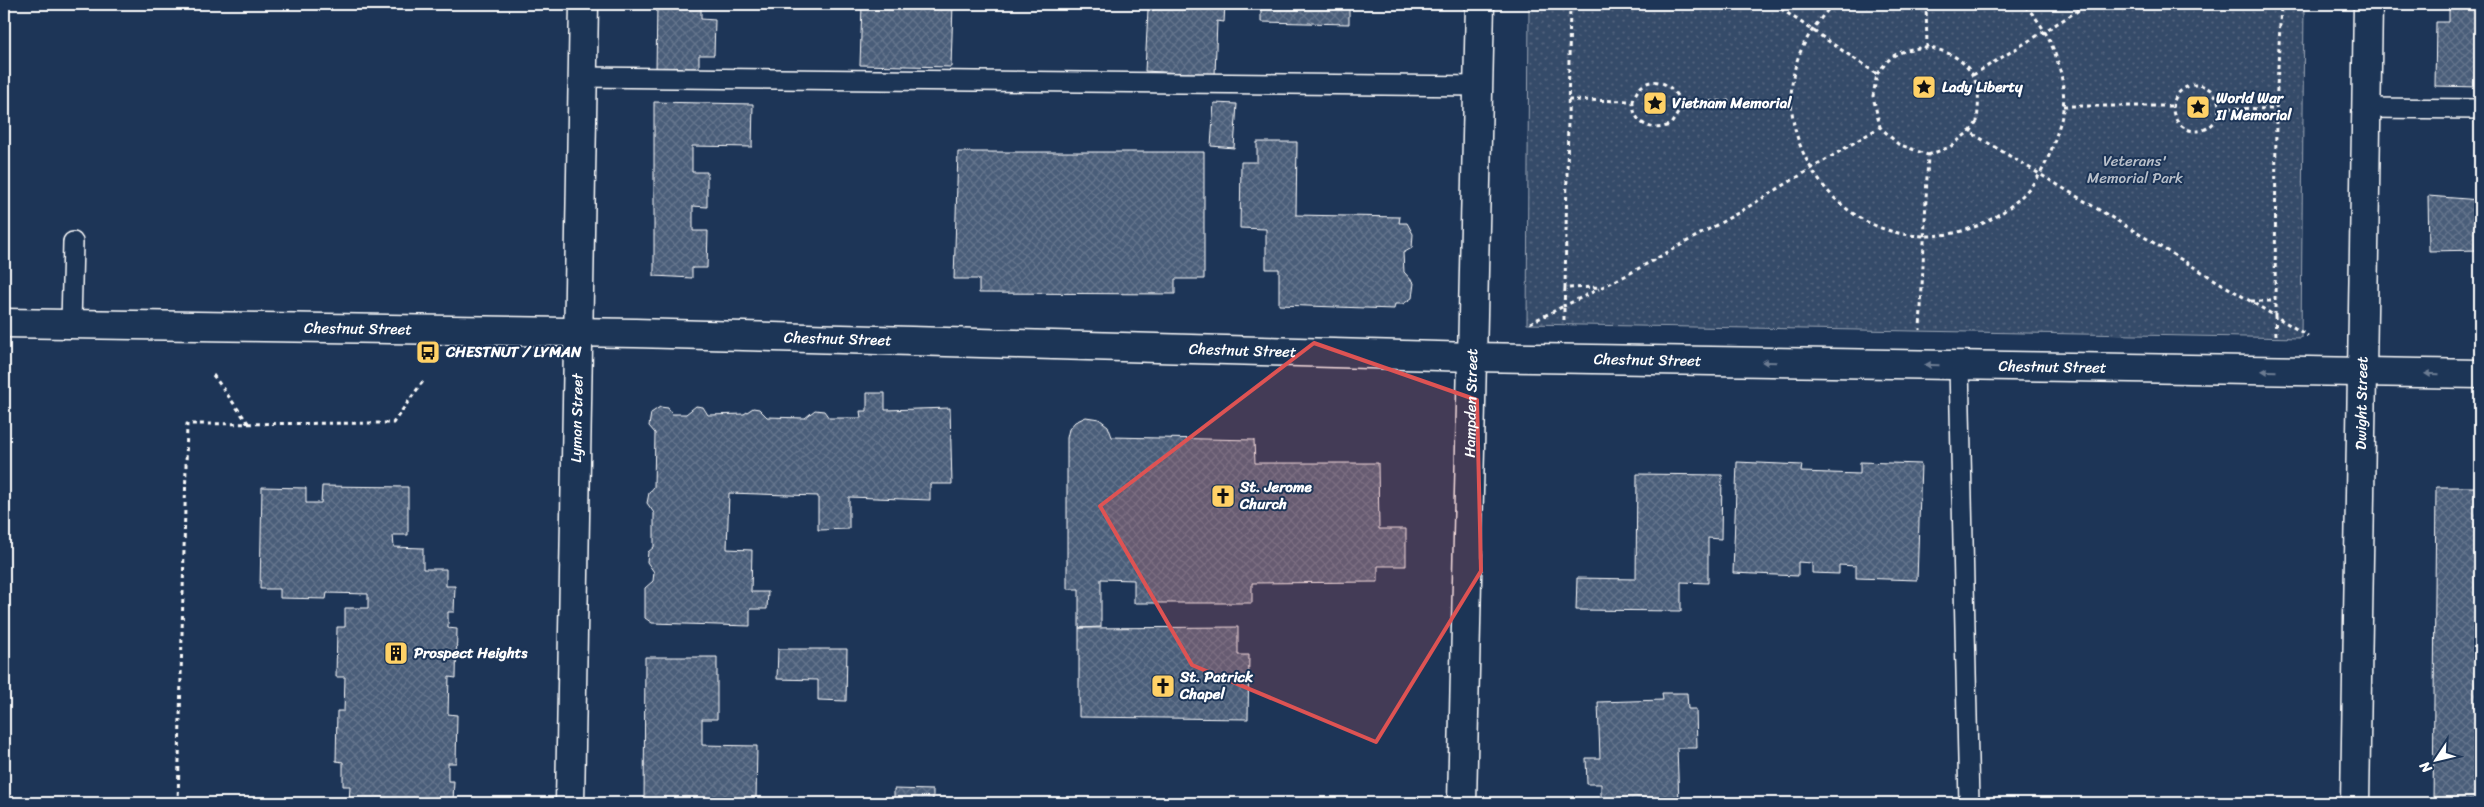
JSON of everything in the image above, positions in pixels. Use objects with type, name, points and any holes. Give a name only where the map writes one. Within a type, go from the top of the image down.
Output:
[{"type":"street","name":"Lyman Street","points":[[570,803],[584,4]]},
{"type":"street","name":"Hampden Street","points":[[1462,803],[1480,4]]},
{"type":"street","name":"Dwight Street","points":[[2355,803],[2368,4]]},
{"type":"street","name":"Chestnut Street","points":[[4,323],[579,332],[1473,357],[2480,374]]},
{"type":"lane","points":[[583,77],[1479,86]]},
{"type":"lane","points":[[2367,108],[2480,109]]},
{"type":"lane","points":[[71,324],[72,242]]},
{"type":"lane","points":[[1959,366],[1969,803]]},
{"type":"path","points":[[1564,324],[1570,4]]},
{"type":"path","points":[[1774,4],[1876,74]]},
{"type":"path","points":[[1833,4],[1812,30],[1795,66],[1790,100],[1798,141],[1811,169],[1831,195],[1862,219],[1907,235],[1959,233],[1990,222],[2009,209],[2033,184],[2052,150],[2063,106],[2059,62],[2043,32],[2022,4]]},
{"type":"path","points":[[1926,4],[1927,47]]},
{"type":"path","points":[[1972,75],[2088,4]]},
{"type":"path","points":[[2276,335],[2276,109],[2281,4]]},
{"type":"path","points":[[1927,47],[1946,51],[1962,63],[1972,75],[1979,102],[1977,122],[1970,132],[1950,148],[1928,154],[1898,144],[1880,127],[1873,96],[1876,74],[1894,56],[1908,50],[1927,47]]},
{"type":"path","points":[[1660,82],[1673,88],[1680,102],[1680,110],[1671,124],[1656,128],[1640,122],[1635,115],[1633,101],[1635,94],[1642,87],[1660,82]]},
{"type":"path","points":[[2199,86],[2211,90],[2219,100],[2219,116],[2212,126],[2201,132],[2190,131],[2178,124],[2174,118],[2172,106],[2180,91],[2199,86]]},
{"type":"path","points":[[1568,100],[1633,101]]},
{"type":"path","points":[[1680,102],[1790,100]]},
{"type":"path","points":[[2063,106],[2172,106]]},
{"type":"path","points":[[2220,108],[2276,109]]},
{"type":"path","points":[[1527,324],[1602,287],[1738,213],[1880,127]]},
{"type":"path","points":[[1970,132],[2308,336]]},
{"type":"path","points":[[1920,330],[1928,154]]},
{"type":"path","points":[[1565,288],[1602,287]]},
{"type":"path","points":[[2250,301],[2275,301]]},
{"type":"path","points":[[213,375],[249,424]]},
{"type":"path","points":[[178,803],[187,424],[393,423],[424,380]]},
{"type":"highlighted area","points":[[1314,343],[1477,400],[1481,571],[1376,742],[1192,665],[1100,506]]},
{"type":"green space","name":"Veterans' Memorial Park","points":[[1529,4],[2304,4],[2301,338],[1527,324]]},
{"type":"building","points":[[657,4],[701,4],[701,19],[715,20],[714,55],[699,55],[699,71],[656,71]]},
{"type":"building","points":[[862,4],[953,4],[951,67],[860,65]]},
{"type":"building","points":[[1154,4],[1225,4],[1224,22],[1217,21],[1215,75],[1145,71],[1148,9],[1154,10]]},
{"type":"building","points":[[1261,4],[1349,4],[1349,24],[1261,22]]},
{"type":"building","points":[[2449,4],[2480,4],[2480,87],[2435,86],[2436,22],[2449,22]]},
{"type":"building","points":[[654,102],[753,104],[752,147],[692,146],[692,172],[707,172],[707,207],[693,206],[693,231],[708,231],[707,268],[692,268],[692,278],[654,276]]},
{"type":"building","points":[[1214,103],[1237,104],[1234,148],[1211,146]]},
{"type":"building","points":[[1257,142],[1297,142],[1296,215],[1400,217],[1399,223],[1407,223],[1413,234],[1412,248],[1403,253],[1404,272],[1414,283],[1412,298],[1403,304],[1395,304],[1394,309],[1279,305],[1279,269],[1266,269],[1266,229],[1240,228],[1241,162],[1257,162]]},
{"type":"building","points":[[958,152],[1204,152],[1204,279],[1175,279],[1175,294],[979,293],[979,279],[954,279]]},
{"type":"building","points":[[2428,196],[2480,200],[2480,250],[2429,251]]},
{"type":"building","points":[[867,393],[885,393],[885,410],[950,408],[952,484],[930,484],[930,500],[849,497],[849,529],[818,530],[818,496],[729,493],[727,549],[752,550],[751,592],[768,592],[767,609],[750,609],[750,626],[652,623],[645,618],[645,588],[653,581],[654,572],[647,562],[648,552],[654,547],[654,513],[647,503],[649,493],[654,487],[655,433],[649,426],[651,413],[660,407],[668,408],[672,414],[686,414],[696,406],[703,407],[708,415],[744,414],[753,408],[759,409],[767,417],[805,418],[815,410],[824,411],[829,418],[861,418],[860,411],[867,411]]},
{"type":"building","name":"St. Jerome Church","points":[[1086,417],[1099,419],[1108,426],[1112,437],[1254,440],[1255,463],[1378,463],[1379,529],[1406,529],[1406,566],[1378,566],[1378,582],[1252,583],[1252,603],[1134,603],[1134,580],[1101,579],[1101,627],[1079,628],[1079,589],[1067,589],[1067,438],[1069,429],[1075,422]]},
{"type":"building","points":[[1737,462],[1802,465],[1801,472],[1860,474],[1860,462],[1921,464],[1917,580],[1856,578],[1856,566],[1839,565],[1839,574],[1812,573],[1812,563],[1798,562],[1798,576],[1733,573]]},
{"type":"building","points":[[1637,474],[1722,475],[1721,539],[1708,538],[1708,583],[1681,582],[1681,611],[1576,610],[1577,578],[1636,579]]},
{"type":"building","name":"Prospect Heights","points":[[322,486],[408,487],[408,535],[393,535],[394,547],[423,548],[423,569],[446,569],[446,586],[455,586],[454,612],[448,612],[448,628],[457,629],[456,678],[449,677],[448,714],[457,715],[456,763],[448,763],[448,781],[454,781],[453,803],[349,803],[350,786],[343,786],[343,762],[336,761],[337,711],[344,711],[345,677],[336,677],[337,627],[345,627],[345,608],[368,608],[368,594],[327,593],[326,599],[280,598],[280,589],[260,589],[262,487],[306,488],[306,503],[321,503]]},
{"type":"building","points":[[2436,487],[2480,487],[2480,803],[2433,803]]},
{"type":"building","name":"St. Patrick Chapel","points":[[1238,627],[1238,655],[1249,655],[1248,719],[1079,717],[1079,628]]},
{"type":"building","points":[[778,649],[847,649],[846,701],[818,700],[818,680],[777,679]]},
{"type":"building","points":[[645,657],[717,657],[717,719],[702,719],[702,745],[757,746],[756,801],[851,801],[851,803],[644,803]]},
{"type":"building","points":[[1662,693],[1687,693],[1688,709],[1696,709],[1697,748],[1677,748],[1679,803],[1601,803],[1601,784],[1587,784],[1586,758],[1600,758],[1598,702],[1663,700]]},
{"type":"building","points":[[894,789],[933,790],[933,803],[894,803]]},
{"type":"place","name":"Lady Liberty","points":[[1924,87]]},
{"type":"place","name":"Vietnam Memorial","points":[[1655,103]]},
{"type":"place","name":"World War II Memorial","points":[[2198,107]]},
{"type":"place","name":"CHESTNUT / LYMAN","points":[[428,352]]},
{"type":"place","name":"St. Jerome Church","points":[[1223,496]]},
{"type":"place","name":"Prospect Heights","points":[[396,653]]},
{"type":"place","name":"St. Patrick Chapel","points":[[1163,686]]}]
